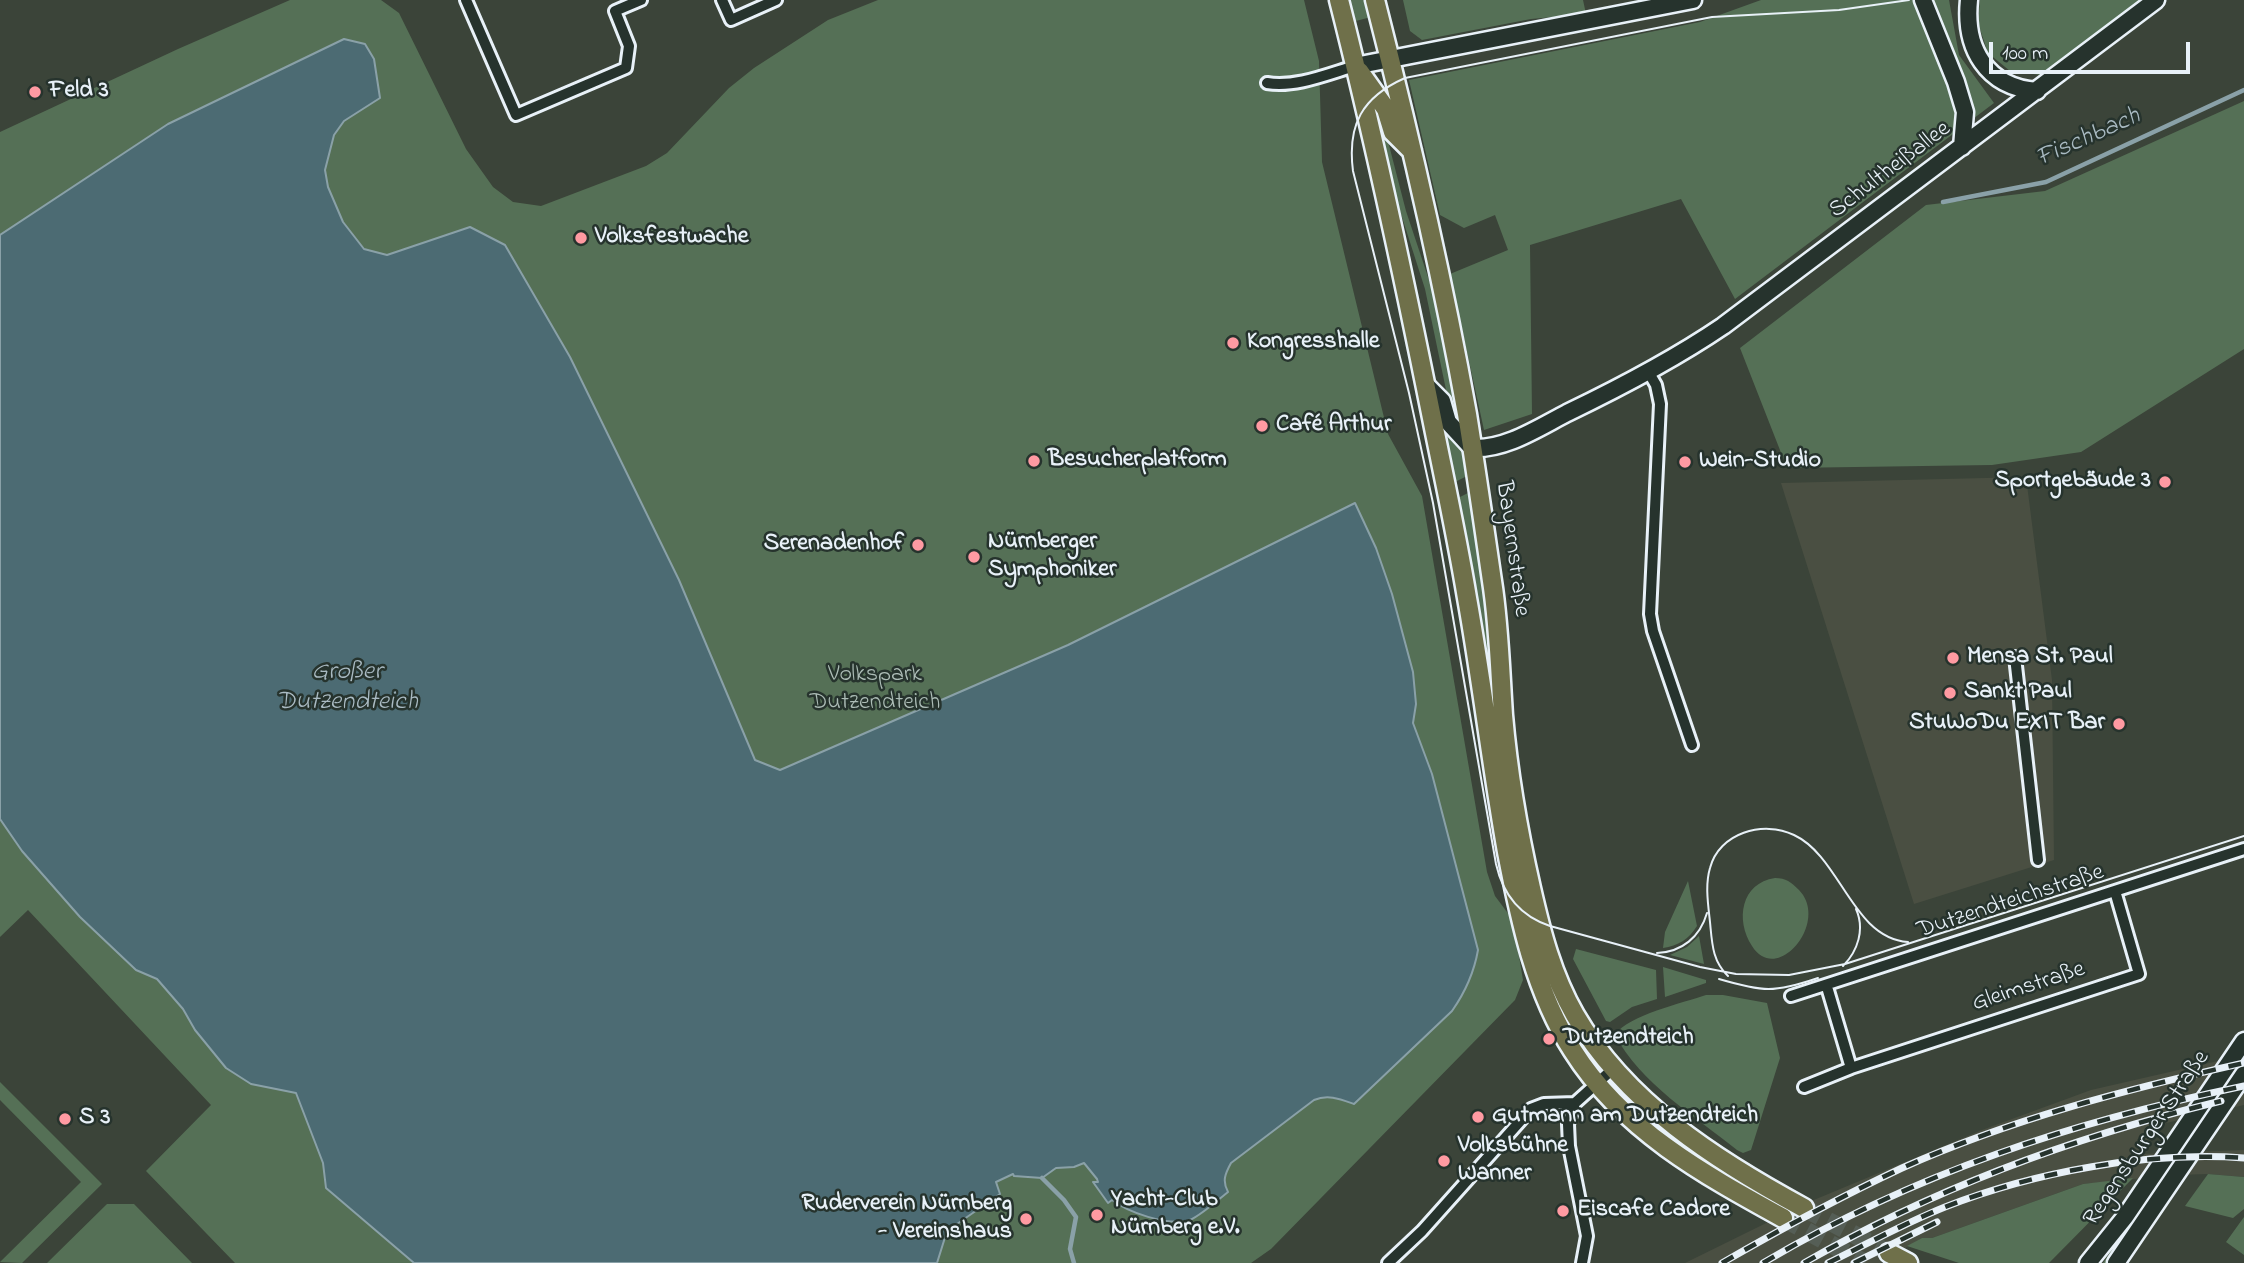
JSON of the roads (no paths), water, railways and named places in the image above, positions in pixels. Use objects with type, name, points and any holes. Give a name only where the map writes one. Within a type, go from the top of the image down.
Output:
[{"type":"main road","name":"Bayernstraße","points":[[1339,0],[1391,219],[1464,576],[1485,725],[1521,919],[1549,1007],[1569,1046],[1595,1082],[1621,1111],[1664,1147],[1703,1174],[1783,1218]]},
{"type":"main road","name":"Bayernstraße","points":[[1375,0],[1431,233],[1472,448],[1494,598],[1511,777],[1526,869],[1550,962],[1567,1000],[1593,1043],[1650,1104],[1700,1145],[1804,1208]]},
{"type":"main road","points":[[1412,151],[1393,132],[1386,109],[1355,66],[1693,0]]},
{"type":"main road","points":[[1923,0],[1965,112],[1962,147]]},
{"type":"main road","points":[[1969,0],[1969,29],[1972,44],[1981,62],[2012,86],[2037,91]]},
{"type":"main road","name":"Schultheißallee","points":[[1472,448],[1486,449],[1511,441],[1649,373],[1723,326],[2156,0]]},
{"type":"main road","points":[[1425,384],[1442,401],[1448,422],[1472,448]]},
{"type":"main road","name":"Regensburger Straße","points":[[2088,1263],[2124,1217],[2244,1041]]},
{"type":"main road","name":"Regensburger Straße","points":[[2116,1263],[2244,1074]]},
{"type":"main road","points":[[1889,1252],[1908,1263]]},
{"type":"street","points":[[466,0],[516,115],[626,68],[629,46],[615,11],[641,0]]},
{"type":"street","points":[[722,0],[731,20],[776,0]]},
{"type":"street","points":[[1267,83],[1289,83],[1355,66]]},
{"type":"street","points":[[1649,373],[1656,385],[1660,404],[1650,614],[1653,631],[1692,745]]},
{"type":"street","points":[[2015,657],[2038,860]]},
{"type":"street","name":"Dutzendteichstraße","points":[[1791,996],[1827,987],[2244,849]]},
{"type":"street","name":"Gleimstraße","points":[[1804,1087],[1851,1068],[2139,974],[2115,891]]},
{"type":"street","points":[[1827,987],[1851,1068]]},
{"type":"street","points":[[1582,1263],[1587,1236],[1568,1136],[1570,1114],[1575,1103],[1595,1082],[1614,1068]]},
{"type":"street","points":[[1388,1263],[1422,1231],[1531,1109],[1544,1104],[1575,1103]]},
{"type":"water","name":"Großer Dutzendteich","points":[[344,39],[365,44],[374,59],[380,98],[344,121],[334,135],[325,170],[328,187],[343,222],[364,249],[387,255],[470,227],[505,245],[570,357],[679,580],[755,760],[780,770],[1068,645],[1355,503],[1376,548],[1392,594],[1413,672],[1416,704],[1413,723],[1432,774],[1478,950],[1469,982],[1452,1011],[1354,1104],[1329,1097],[1314,1100],[1231,1163],[1225,1178],[1228,1192],[1202,1213],[1187,1221],[1159,1220],[1112,1200],[1108,1203],[1093,1182],[1098,1182],[1097,1179],[1084,1163],[1074,1167],[1056,1168],[1042,1178],[1013,1174],[996,1182],[1000,1194],[947,1231],[937,1263],[414,1263],[326,1188],[323,1163],[296,1093],[251,1084],[226,1068],[195,1030],[183,1009],[157,979],[136,970],[80,917],[22,851],[0,819],[0,235],[168,124]]},
{"type":"waterway","name":"Fischbach","points":[[1943,202],[2046,182],[2244,90]]},
{"type":"waterway","name":"Fischbach","points":[[1042,1178],[1064,1200],[1076,1217],[1070,1249],[1074,1263]]},
{"type":"tunnel","points":[[1804,1208],[1889,1253]]},
{"type":"tunnel","points":[[1783,1218],[1865,1263]]},
{"type":"tram line","points":[[1909,0],[1839,10],[1712,17],[1405,78],[1378,94],[1368,104],[1355,126],[1353,171],[1409,393],[1433,503],[1496,864],[1503,885],[1514,903],[1522,910],[1550,926],[1700,967],[1736,974],[1789,975],[1845,964],[2244,836]]},
{"type":"tram line","points":[[1728,976],[1719,964],[1712,944],[1707,895],[1708,874],[1715,856],[1723,846],[1732,838],[1756,830],[1782,831],[1794,835],[1810,846],[1824,860],[1873,927],[1889,937],[1908,942]]},
{"type":"tram line","points":[[1843,966],[1853,954],[1859,939],[1860,924],[1856,909]]},
{"type":"tram line","points":[[1657,953],[1674,950],[1689,942],[1700,929],[1707,913]]},
{"type":"tram line","points":[[1719,979],[1768,989],[1818,978]]},
{"type":"railway","points":[[1722,1263],[1856,1190],[1943,1150],[2070,1107],[2244,1063]]},
{"type":"railway","points":[[1763,1263],[1878,1202],[1996,1154],[2118,1116],[2244,1086]]},
{"type":"railway","points":[[1804,1263],[1903,1211],[2007,1167],[2113,1131],[2221,1101]]},
{"type":"railway","points":[[1828,1263],[1945,1207],[2053,1174],[2131,1161],[2244,1158]]},
{"type":"railway","points":[[1854,1263],[1937,1222]]},
{"type":"place","name":"Feld 3","points":[[35,92]]},
{"type":"place","name":"Volksfestwache","points":[[581,238]]},
{"type":"place","name":"Kongresshalle","points":[[1233,343]]},
{"type":"place","name":"Café Arthur","points":[[1262,426]]},
{"type":"place","name":"Besucherplatform","points":[[1034,461]]},
{"type":"place","name":"Wein-Studio","points":[[1685,462]]},
{"type":"place","name":"Sportgebäude 3","points":[[2165,482]]},
{"type":"place","name":"Serenadenhof","points":[[918,545]]},
{"type":"place","name":"Nürnberger Symphoniker","points":[[974,557]]},
{"type":"place","name":"Mensa St. Paul","points":[[1953,658]]},
{"type":"place","name":"Sankt Paul","points":[[1950,693]]},
{"type":"place","name":"StuWoDu EXIT Bar","points":[[2119,724]]},
{"type":"place","name":"Dutzendteich","points":[[1549,1039]]},
{"type":"place","name":"Gutmann am Dutzendteich","points":[[1478,1117]]},
{"type":"place","name":"S 3","points":[[65,1119]]},
{"type":"place","name":"Volksbühne Wanner","points":[[1444,1161]]},
{"type":"place","name":"Eiscafe Cadore","points":[[1563,1211]]},
{"type":"place","name":"Yacht-Club Nürnberg e.V.","points":[[1097,1215]]},
{"type":"place","name":"Ruderverein Nürnberg - Vereinshaus","points":[[1026,1219]]},
{"type":"park label","name":"Volkspark Dutzendteich","points":[[875,690]]}]
